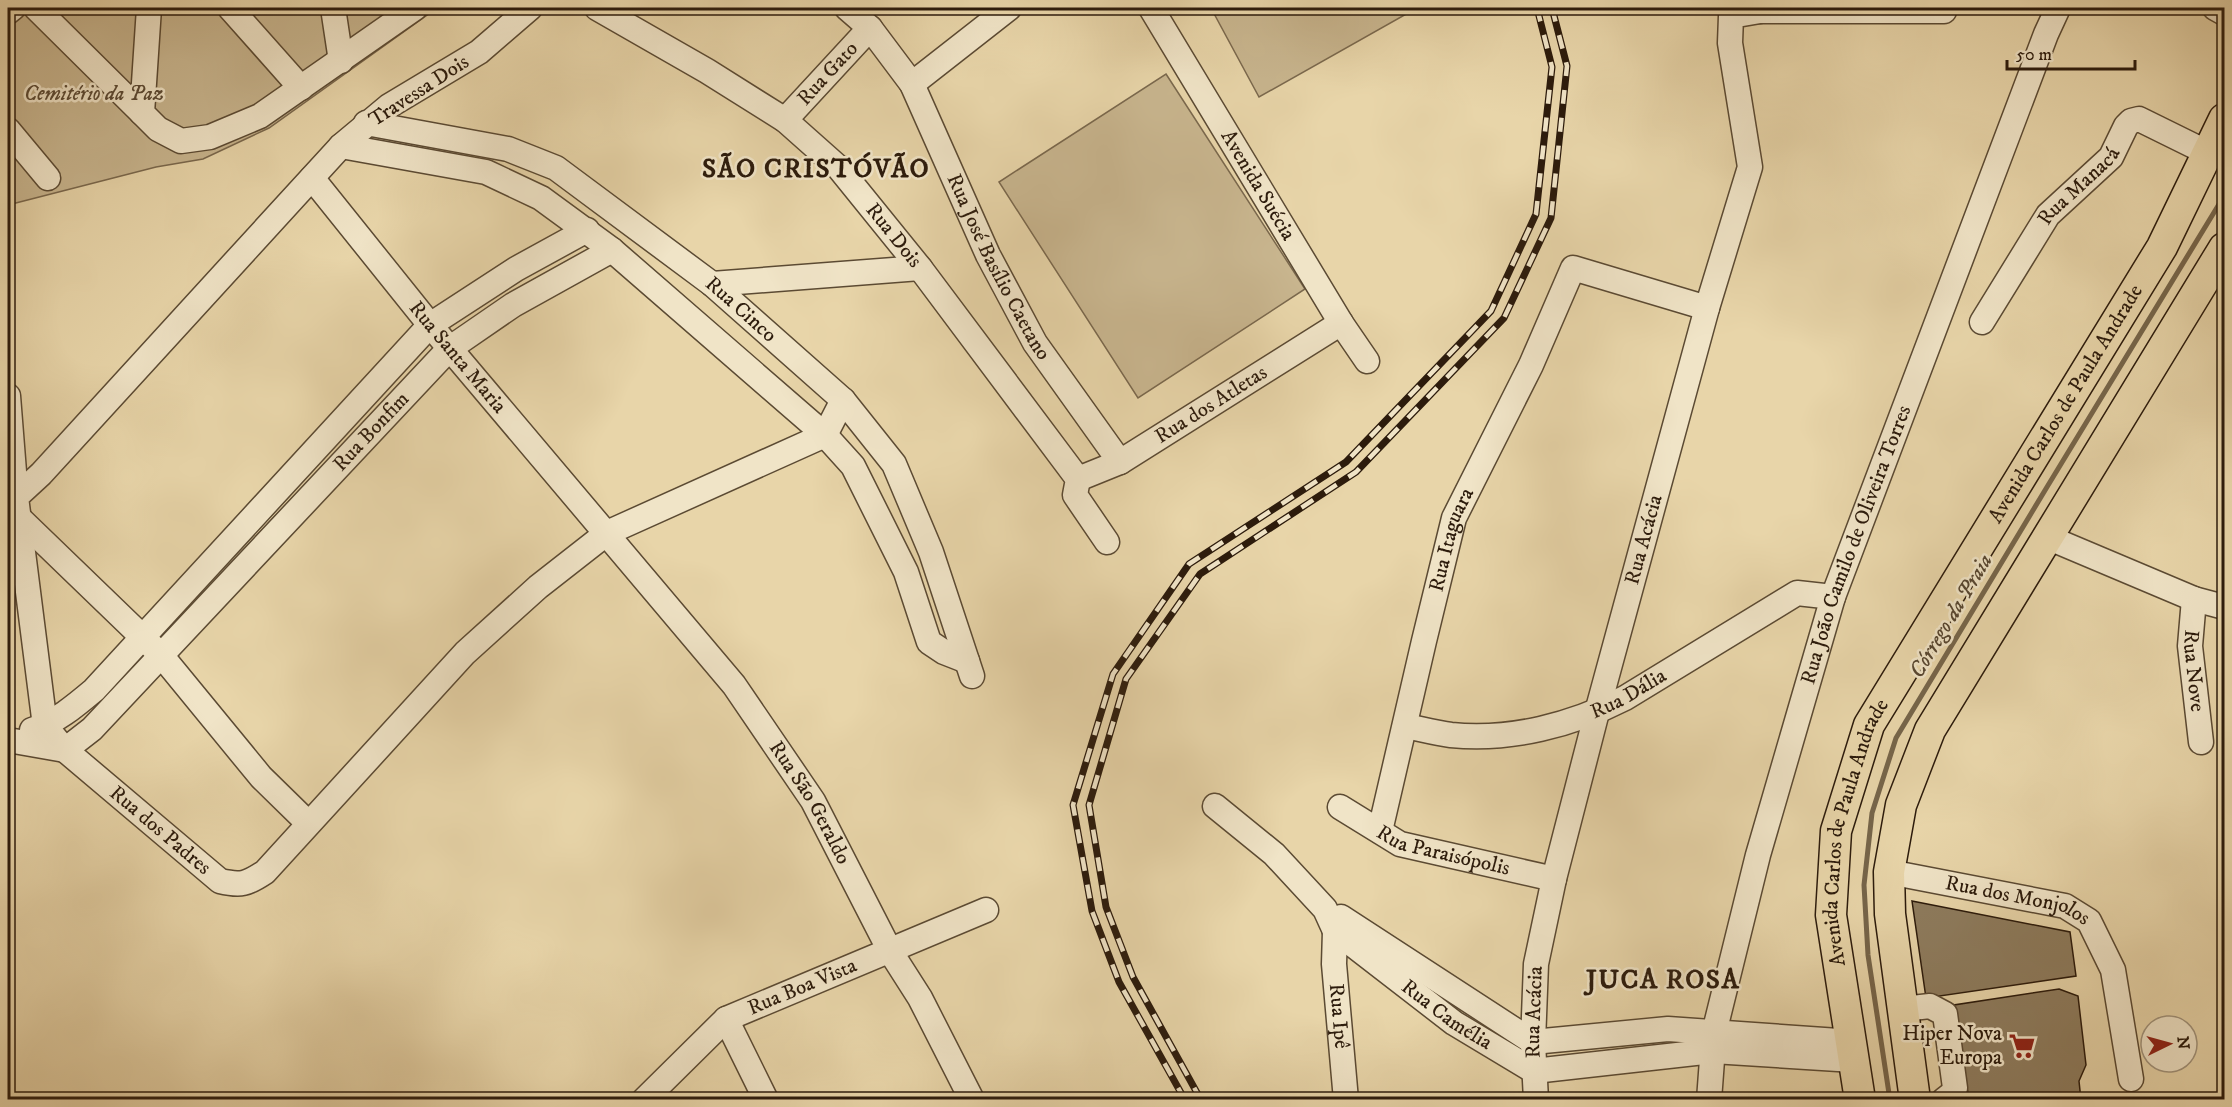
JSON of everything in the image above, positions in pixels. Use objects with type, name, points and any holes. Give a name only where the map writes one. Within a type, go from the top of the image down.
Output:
[{"type":"main road","name":"Avenida Carlos de Paula Andrade","points":[[1860,1100],[1831,915],[1836,831],[1869,725],[2162,247],[2224,119]]},
{"type":"main road","name":"Avenida Carlos de Paula Andrade","points":[[1915,1100],[1890,914],[1889,872],[1901,805],[1930,730],[2224,248]]},
{"type":"street","points":[[8,12],[13,8]]},
{"type":"street","points":[[36,8],[158,129],[181,141],[210,137],[260,116],[415,8]]},
{"type":"street","points":[[142,113],[149,8]]},
{"type":"street","points":[[230,8],[300,88]]},
{"type":"street","points":[[333,8],[341,61]]},
{"type":"street","name":"Travessa Dois","points":[[17,507],[41,474],[341,146],[389,106],[479,52],[530,8]]},
{"type":"street","name":"Rua Dois","points":[[597,8],[707,71],[785,120],[839,168],[920,268],[1078,479],[1075,495],[1107,542]]},
{"type":"street","name":"Rua José Basílio Caetano","points":[[847,8],[870,28],[912,84],[988,255],[1035,343],[1120,462]]},
{"type":"street","points":[[912,84],[1009,8]]},
{"type":"street","name":"Avenida Suécia","points":[[1151,8],[1341,323],[1367,361]]},
{"type":"street","points":[[2046,34],[2048,8]]},
{"type":"street","name":"Rua João Camilo de Oliveira Torres","points":[[1709,1100],[1714,1042],[1758,855],[1833,597],[2046,34],[2058,8]]},
{"type":"street","points":[[2215,8],[2224,13]]},
{"type":"street","points":[[1761,9],[1944,11]]},
{"type":"street","name":"Rua Acácia","points":[[1536,1100],[1533,1042],[1536,964],[1554,879],[1707,308],[1750,167],[1730,43],[1731,16],[1761,9]]},
{"type":"street","name":"Rua Gato","points":[[785,120],[870,28]]},
{"type":"street","name":"Rua Manacá","points":[[1982,322],[2048,215],[2110,157],[2131,121],[2139,119],[2208,153]]},
{"type":"street","name":"Rua Cinco","points":[[341,146],[486,172],[541,198],[612,250],[825,435],[853,466],[906,572],[929,642],[970,668],[931,552],[894,464],[843,400],[712,284],[556,168],[508,149],[366,123]]},
{"type":"street","points":[[8,130],[48,178]]},
{"type":"street","name":"Rua Santa Maria","points":[[312,178],[430,325],[607,533]]},
{"type":"street","name":"Rua Bonfim","points":[[8,739],[45,726],[94,690],[430,325],[516,270],[587,230]]},
{"type":"street","name":"Rua Bonfim","points":[[8,739],[64,750],[92,729],[450,349],[513,305],[612,250]]},
{"type":"street","points":[[712,284],[920,268]]},
{"type":"street","name":"Rua Itaguara","points":[[1380,831],[1454,518],[1531,365],[1573,268],[1707,308]]},
{"type":"street","name":"Rua dos Atletas","points":[[1078,479],[1120,462],[1341,323]]},
{"type":"street","points":[[8,396],[17,507],[45,726]]},
{"type":"street","points":[[17,507],[162,655],[261,777],[308,823],[465,653],[538,587],[607,533],[825,435],[843,400]]},
{"type":"street","name":"Rua São Geraldo","points":[[607,533],[734,685],[813,801],[890,951],[920,998],[972,1100]]},
{"type":"street","points":[[2047,537],[2194,599],[2224,607]]},
{"type":"street","name":"Rua Dália","points":[[1406,726],[1452,735],[1511,735],[1597,712],[1625,698],[1797,593],[1833,597]]},
{"type":"street","name":"Rua Nove","points":[[2194,599],[2190,646],[2201,742]]},
{"type":"street","name":"Rua dos Padres","points":[[45,726],[64,750],[220,881],[248,884],[265,872],[308,823]]},
{"type":"street","points":[[1215,806],[1274,854],[1333,919]]},
{"type":"street","name":"Rua Paraisópolis","points":[[1340,807],[1400,844],[1554,879]]},
{"type":"street","name":"Rua dos Monjolos","points":[[1889,872],[2065,906],[2089,921],[2113,970],[2131,1079]]},
{"type":"street","name":"Rua Boa Vista","points":[[644,1100],[726,1019],[986,910]]},
{"type":"street","name":"Rua Camélia","points":[[1333,919],[1533,1042]]},
{"type":"street","name":"Rua Camélia","points":[[1333,919],[1454,1023],[1534,1071]]},
{"type":"street","name":"Rua Ipê","points":[[1333,919],[1334,964],[1346,1100]]},
{"type":"street","points":[[1903,1009],[1930,1006],[1945,1014],[1955,1088],[1953,1094],[1944,1100]]},
{"type":"street","points":[[726,1019],[766,1100]]},
{"type":"street","points":[[1533,1042],[1668,1029],[1714,1042],[1854,1051]]},
{"type":"street","points":[[1534,1071],[1714,1042]]},
{"type":"green space","name":"Cemitério da Paz","points":[[8,8],[437,8],[269,128],[203,159],[156,167],[8,205]]},
{"type":"green space","points":[[1211,8],[1417,8],[1259,97]]},
{"type":"green space","points":[[1166,74],[1305,289],[1138,398],[999,182]]},
{"type":"building","points":[[1912,901],[2070,932],[2076,976],[1926,998]]},
{"type":"building","name":"Hiper Nova Europa","points":[[2059,989],[2078,996],[2086,1065],[2079,1081],[2081,1100],[2026,1100],[2026,1097],[2011,1100],[1969,1100],[1954,1005]]},
{"type":"waterway","name":"Córrego da Praia","points":[[1890,1100],[1868,955],[1864,885],[1872,813],[1896,738],[2224,196]]},
{"type":"railway","points":[[1185,1100],[1119,982],[1092,911],[1073,805],[1113,674],[1189,564],[1346,462],[1491,311],[1536,214],[1552,67],[1537,8]]},
{"type":"railway","points":[[1201,1100],[1133,977],[1106,907],[1089,805],[1126,679],[1200,574],[1356,472],[1504,318],[1551,218],[1567,66],[1552,8]]},
{"type":"place","name":"Hiper Nova Europa","points":[[2022,1046]]},
{"type":"district","name":"SÃO CRISTÓVÃO","points":[[816,169]]},
{"type":"district","name":"JUCA ROSA","points":[[1663,980]]}]
